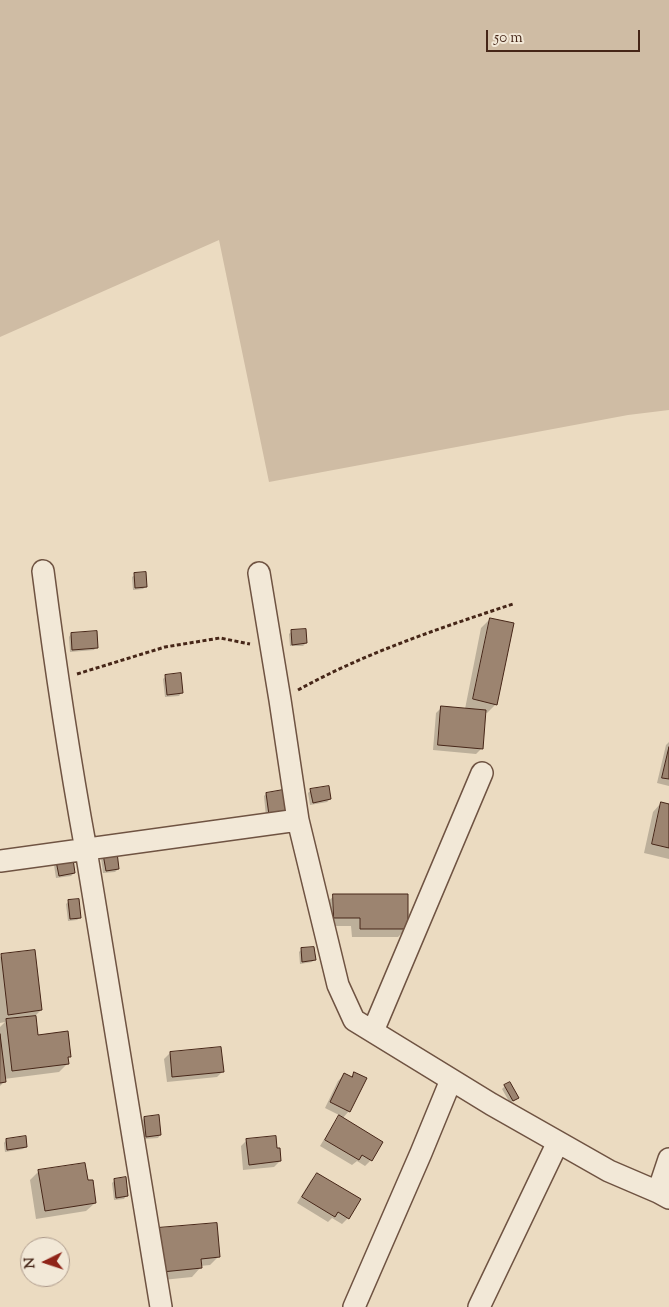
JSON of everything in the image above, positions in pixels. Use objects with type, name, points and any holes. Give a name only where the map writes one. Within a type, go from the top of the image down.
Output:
[{"type":"street","points":[[43,571],[57,680],[161,1307]]},
{"type":"street","points":[[259,573],[298,820],[338,985],[354,1020],[451,1080],[609,1171],[664,1195],[669,1159]]},
{"type":"street","points":[[373,1031],[482,773]]},
{"type":"street","points":[[0,861],[298,820]]},
{"type":"street","points":[[354,1307],[451,1080]]},
{"type":"street","points":[[479,1307],[558,1142]]},
{"type":"path","points":[[280,700],[322,676],[450,624],[512,604]]},
{"type":"path","points":[[57,680],[165,647],[220,638],[271,648]]},
{"type":"shaded area","points":[[0,0],[669,0],[669,410],[628,415],[269,482],[219,240],[0,337]]},
{"type":"building","points":[[146,572],[147,587],[135,588],[134,573]]},
{"type":"building","points":[[490,618],[514,623],[497,705],[473,699]]},
{"type":"building","points":[[306,629],[307,643],[292,645],[291,630]]},
{"type":"building","points":[[97,631],[98,648],[72,650],[71,633]]},
{"type":"building","points":[[181,673],[183,693],[167,695],[165,675]]},
{"type":"building","points":[[441,706],[486,710],[483,749],[438,745]]},
{"type":"building","points":[[669,747],[669,779],[662,778]]},
{"type":"building","points":[[329,786],[331,799],[313,803],[310,789]]},
{"type":"building","points":[[283,790],[286,812],[269,815],[266,793]]},
{"type":"building","points":[[661,802],[669,804],[669,848],[652,844]]},
{"type":"building","points":[[117,852],[119,869],[106,871],[103,854]]},
{"type":"building","points":[[73,859],[75,873],[59,876],[56,861]]},
{"type":"building","points":[[333,894],[408,894],[408,929],[360,929],[360,918],[334,918]]},
{"type":"building","points":[[79,899],[81,918],[70,919],[68,900]]},
{"type":"building","points":[[314,947],[316,960],[302,962],[301,948]]},
{"type":"building","points":[[35,950],[42,1010],[8,1015],[1,954]]},
{"type":"building","points":[[36,1016],[38,1035],[68,1031],[71,1057],[68,1057],[69,1064],[12,1071],[6,1019]]},
{"type":"building","points":[[0,1034],[6,1082],[0,1083]]},
{"type":"building","points":[[221,1047],[224,1072],[172,1077],[170,1052]]},
{"type":"building","points":[[354,1072],[367,1078],[350,1112],[330,1102],[344,1073],[352,1077]]},
{"type":"building","points":[[510,1082],[519,1098],[513,1101],[504,1085]]},
{"type":"building","points":[[159,1115],[161,1135],[146,1137],[144,1117]]},
{"type":"building","points":[[339,1115],[383,1142],[372,1161],[362,1155],[359,1160],[325,1140]]},
{"type":"building","points":[[26,1136],[27,1147],[7,1150],[6,1139]]},
{"type":"building","points":[[276,1136],[277,1148],[280,1148],[281,1161],[249,1165],[246,1139]]},
{"type":"building","points":[[85,1163],[88,1180],[93,1180],[96,1203],[45,1211],[38,1170]]},
{"type":"building","points":[[317,1173],[361,1199],[349,1219],[338,1212],[335,1217],[302,1197]]},
{"type":"building","points":[[126,1177],[128,1196],[116,1198],[114,1179]]},
{"type":"building","points":[[217,1223],[220,1257],[201,1259],[202,1268],[162,1272],[157,1228]]}]
